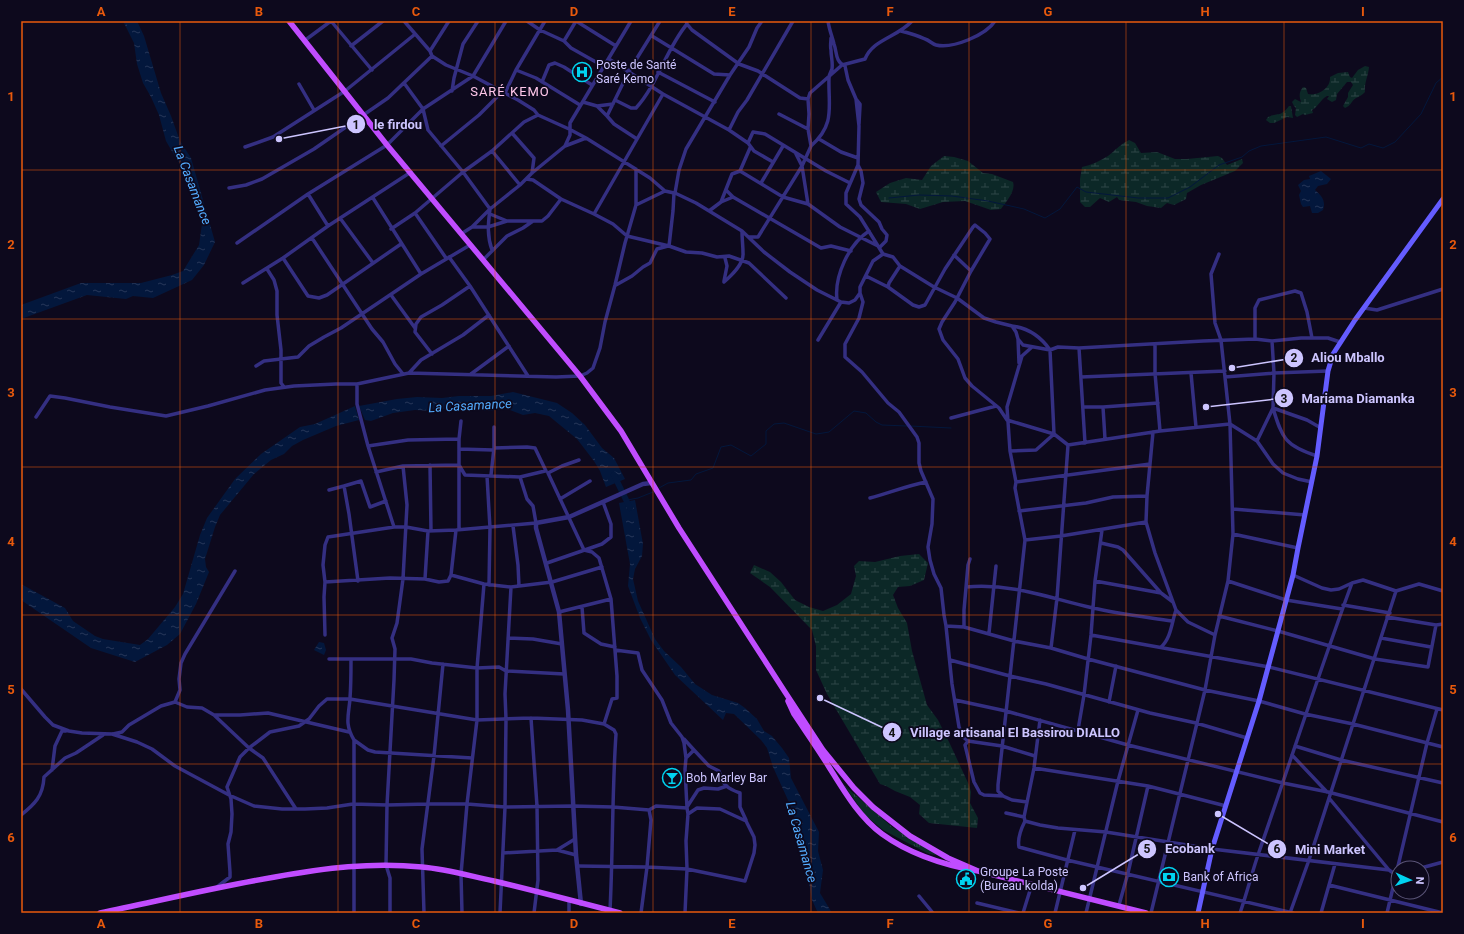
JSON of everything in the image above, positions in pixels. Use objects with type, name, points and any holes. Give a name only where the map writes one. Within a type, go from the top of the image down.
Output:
[{"type":"main road","points":[[289,21],[387,145],[580,376],[621,431],[651,483],[823,750],[854,788],[873,807],[910,836],[948,858],[978,871]]},
{"type":"main road","points":[[1198,913],[1212,849],[1259,701],[1293,575],[1317,456],[1328,371],[1333,354],[1364,308],[1443,199]]},
{"type":"main road","points":[[785,692],[794,714],[843,790],[874,828],[905,849],[922,857],[954,866],[1119,905],[1146,913]]},
{"type":"main road","points":[[100,913],[214,889],[320,869],[354,865],[422,867],[461,874],[610,912],[620,913]]},
{"type":"street","points":[[304,41],[331,21],[372,70]]},
{"type":"street","points":[[351,46],[383,21]]},
{"type":"street","points":[[404,21],[414,35],[430,51],[432,56],[473,76],[534,110],[538,115],[586,138],[650,178],[665,192]]},
{"type":"street","points":[[430,51],[449,21]]},
{"type":"street","points":[[452,91],[463,44],[478,21]]},
{"type":"street","points":[[237,243],[308,194],[387,145],[423,109],[473,76],[506,21]]},
{"type":"street","points":[[527,21],[540,30],[564,41],[571,48],[603,66]]},
{"type":"street","points":[[441,146],[503,93],[545,21]]},
{"type":"street","points":[[564,41],[576,21],[616,46]]},
{"type":"street","points":[[565,146],[570,135],[570,123],[631,21]]},
{"type":"street","points":[[607,116],[629,71],[660,21]]},
{"type":"street","points":[[669,246],[674,193],[679,170],[686,149],[730,75],[739,64],[762,21]]},
{"type":"street","points":[[729,130],[738,112],[747,100],[793,21]]},
{"type":"street","points":[[749,237],[758,237],[802,166],[811,146],[819,139],[829,117],[831,107],[829,76],[832,68],[832,57],[828,21]]},
{"type":"street","points":[[811,146],[808,129],[808,99],[810,94],[842,65],[865,59],[872,47],[906,28],[912,21]]},
{"type":"street","points":[[901,31],[914,34],[936,45],[953,45],[981,34],[992,27],[996,21]]},
{"type":"street","points":[[615,100],[631,108],[636,108],[686,22],[704,39],[739,64],[758,71],[784,86],[800,98],[808,99]]},
{"type":"street","points":[[830,31],[835,45],[835,54],[842,65],[845,66],[848,80],[856,99],[859,126],[858,165],[846,193],[846,204],[860,217],[883,254]]},
{"type":"street","points":[[245,147],[273,137],[345,91],[414,35]]},
{"type":"street","points":[[652,36],[714,74],[730,75]]},
{"type":"street","points":[[229,188],[246,185],[262,179],[314,149],[388,98],[432,56]]},
{"type":"street","points":[[609,59],[663,94],[729,130],[748,143],[750,148],[754,151],[773,162]]},
{"type":"street","points":[[542,82],[549,65],[556,63],[592,85]]},
{"type":"street","points":[[516,70],[542,82],[580,105]]},
{"type":"street","points":[[658,72],[715,102]]},
{"type":"street","points":[[404,83],[423,109],[428,130],[463,172],[490,209],[488,239],[492,250]]},
{"type":"street","points":[[299,84],[314,110]]},
{"type":"street","points":[[594,214],[663,94]]},
{"type":"street","points":[[583,102],[598,106],[613,104]]},
{"type":"street","points":[[598,106],[614,124],[636,139]]},
{"type":"street","points":[[779,114],[808,129]]},
{"type":"street","points":[[391,229],[416,213],[463,172],[492,151],[524,122],[538,115]]},
{"type":"street","points":[[748,143],[753,132],[765,134],[826,171],[850,183]]},
{"type":"street","points":[[512,133],[534,158],[532,173]]},
{"type":"street","points":[[461,234],[472,227],[490,209],[565,146],[586,138]]},
{"type":"street","points":[[819,139],[841,152],[858,158]]},
{"type":"street","points":[[762,183],[783,146]]},
{"type":"street","points":[[721,202],[732,174],[740,171],[750,148]]},
{"type":"street","points":[[492,151],[520,185]]},
{"type":"street","points":[[795,153],[802,166],[808,204]]},
{"type":"street","points":[[858,165],[861,171],[863,183],[859,199],[860,205],[876,218],[887,235],[886,241],[880,247]]},
{"type":"street","points":[[36,417],[50,396],[166,416],[208,406],[250,393],[277,388],[357,384],[409,373],[556,377],[580,376],[593,368],[600,348],[605,322],[636,205],[636,169]]},
{"type":"street","points":[[740,171],[783,197],[808,204],[840,227],[880,247]]},
{"type":"street","points":[[243,283],[267,269],[328,226],[411,172]]},
{"type":"street","points":[[526,180],[532,180],[561,199],[613,224],[627,236],[669,246],[686,252],[702,253],[725,258],[729,256],[752,265],[786,298]]},
{"type":"street","points":[[726,190],[733,197],[821,248],[831,246],[851,251]]},
{"type":"street","points":[[636,205],[665,192],[674,193],[709,211],[742,231],[764,252],[790,272],[837,300],[849,303],[855,300],[860,293]]},
{"type":"street","points":[[308,194],[328,226]]},
{"type":"street","points":[[709,211],[721,202],[733,197]]},
{"type":"street","points":[[373,198],[391,229],[421,274]]},
{"type":"street","points":[[472,227],[488,227],[507,221],[542,220],[548,216],[561,199]]},
{"type":"street","points":[[416,213],[470,286],[528,376]]},
{"type":"street","points":[[490,214],[507,221]]},
{"type":"street","points":[[340,218],[373,263]]},
{"type":"street","points":[[484,260],[507,236],[533,221]]},
{"type":"street","points":[[866,276],[888,287],[913,305],[920,307],[925,305],[954,254],[975,225],[985,232],[990,239],[939,329],[943,340],[958,359],[965,378],[972,386],[1003,412],[1007,420],[1054,434],[1068,445],[1160,431],[1230,424],[1257,442],[1273,464],[1283,474],[1312,482]]},
{"type":"street","points":[[725,258],[727,266],[724,282],[742,261],[744,254],[742,231]]},
{"type":"street","points":[[837,300],[837,283],[841,267],[860,237],[869,231]]},
{"type":"street","points":[[312,238],[372,330],[383,342],[395,364],[403,374]]},
{"type":"street","points":[[283,258],[308,296],[319,298],[401,244]]},
{"type":"street","points":[[256,366],[264,361],[298,357],[319,340],[341,328],[421,274],[470,245]]},
{"type":"street","points":[[615,285],[632,276],[643,266],[650,263],[657,249],[669,246]]},
{"type":"street","points":[[883,254],[893,257],[900,266],[934,287],[957,298],[984,318],[1012,326],[1023,327],[1045,344],[1050,350],[1054,434]]},
{"type":"street","points":[[883,254],[873,261],[860,288],[863,302],[859,318],[845,344],[845,357],[862,372],[888,403],[899,412],[917,437],[919,443],[919,463],[933,499],[932,524],[928,547],[934,574],[941,588],[952,684],[959,727],[963,737],[968,741],[1002,746],[1035,756]]},
{"type":"street","points":[[954,254],[971,271]]},
{"type":"street","points":[[1151,913],[1205,690],[1215,635],[1228,581],[1232,534],[1230,424],[1221,340],[1215,323],[1211,274],[1219,254]]},
{"type":"street","points":[[888,287],[900,266]]},
{"type":"street","points":[[267,269],[274,280],[277,291],[281,383],[284,387]]},
{"type":"street","points":[[415,329],[416,324],[421,317],[442,306],[470,286]]},
{"type":"street","points":[[1364,308],[1377,310],[1443,289]]},
{"type":"street","points":[[1255,339],[1255,308],[1259,300],[1295,291],[1301,293],[1304,300],[1312,338]]},
{"type":"street","points":[[391,295],[407,315],[415,329],[415,332],[432,354]]},
{"type":"street","points":[[818,340],[842,302]]},
{"type":"street","points":[[409,373],[421,360],[463,335],[489,315]]},
{"type":"street","points":[[1012,326],[1018,339],[1019,364]]},
{"type":"street","points":[[1018,339],[1023,345],[1050,350],[1058,347],[1079,348],[1255,339],[1272,341],[1328,338],[1340,342]]},
{"type":"street","points":[[1272,341],[1274,373],[1273,408],[1278,426],[1286,440],[1303,452],[1317,456]]},
{"type":"street","points":[[1155,344],[1155,374],[1160,431]]},
{"type":"street","points":[[470,374],[509,346]]},
{"type":"street","points":[[1003,796],[998,791],[998,785],[1025,540],[1015,488],[1016,482],[1010,451],[1007,407],[1022,356],[1032,347]]},
{"type":"street","points":[[1079,348],[1085,443]]},
{"type":"street","points":[[1081,377],[1225,371]]},
{"type":"street","points":[[1225,377],[1328,371]]},
{"type":"street","points":[[1190,373],[1196,427]]},
{"type":"street","points":[[277,388],[281,383]]},
{"type":"street","points":[[357,384],[357,404],[368,446],[394,527]]},
{"type":"street","points":[[1083,407],[1158,403]]},
{"type":"street","points":[[951,418],[996,406]]},
{"type":"street","points":[[1102,407],[1105,440]]},
{"type":"street","points":[[1273,408],[1307,420],[1321,428]]},
{"type":"street","points":[[1257,442],[1273,408]]},
{"type":"street","points":[[326,582],[390,578],[425,579],[439,582],[448,581],[451,575],[457,530],[459,439],[461,421]]},
{"type":"street","points":[[489,585],[489,475],[494,449],[494,427]]},
{"type":"street","points":[[1153,432],[1146,522],[1155,553],[1176,610],[1188,622],[1215,635]]},
{"type":"street","points":[[1010,451],[1036,450],[1054,434]]},
{"type":"street","points":[[368,446],[408,440],[459,439]]},
{"type":"street","points":[[1051,648],[1057,598],[1068,445]]},
{"type":"street","points":[[459,449],[535,448],[584,550]]},
{"type":"street","points":[[459,465],[465,475],[520,477],[546,472],[579,460]]},
{"type":"street","points":[[1016,482],[1150,464]]},
{"type":"street","points":[[425,579],[430,531],[430,465]]},
{"type":"street","points":[[376,472],[403,466],[459,465]]},
{"type":"street","points":[[390,913],[390,878],[386,865],[387,805],[395,649],[392,638],[397,623],[403,579],[406,527],[407,505],[403,466]]},
{"type":"street","points":[[520,477],[527,499],[533,506],[536,528],[547,563],[559,612],[576,855],[581,904]]},
{"type":"street","points":[[643,484],[648,477]]},
{"type":"street","points":[[329,490],[361,481],[370,507],[386,501]]},
{"type":"street","points":[[560,499],[590,481]]},
{"type":"street","points":[[870,498],[926,482]]},
{"type":"street","points":[[325,635],[324,597],[326,582],[323,565],[325,545],[328,538],[394,527],[406,527],[430,531],[490,528],[536,523],[569,517],[643,484],[651,483]]},
{"type":"street","points":[[344,486],[358,581]]},
{"type":"street","points":[[1019,511],[1086,503],[1113,497],[1147,496]]},
{"type":"street","points":[[547,563],[602,544],[611,537],[611,524],[603,502]]},
{"type":"street","points":[[1232,509],[1305,515]]},
{"type":"street","points":[[1025,540],[1102,530],[1146,522]]},
{"type":"street","points":[[513,526],[519,586]]},
{"type":"street","points":[[1078,730],[1084,695],[1091,635],[1095,581],[1102,530]]},
{"type":"street","points":[[1232,534],[1298,548]]},
{"type":"street","points":[[1101,543],[1123,550],[1160,593],[1173,602]]},
{"type":"street","points":[[584,550],[592,552],[599,558],[611,599],[618,688],[617,698],[612,699],[604,724]]},
{"type":"street","points":[[964,627],[966,587],[970,559]]},
{"type":"street","points":[[989,633],[996,566]]},
{"type":"street","points":[[451,575],[484,584],[511,587],[552,582],[602,567]]},
{"type":"street","points":[[175,702],[180,690],[179,679],[181,663],[185,654],[234,571]]},
{"type":"street","points":[[1293,575],[1322,588],[1332,590],[1363,580],[1396,591],[1419,584],[1443,591]]},
{"type":"street","points":[[1095,581],[1160,593]]},
{"type":"street","points":[[1228,581],[1286,600],[1390,613]]},
{"type":"street","points":[[1240,913],[1258,854],[1284,784],[1305,714],[1319,679],[1352,583]]},
{"type":"street","points":[[462,913],[461,874],[467,804],[477,720],[477,668],[484,584]]},
{"type":"street","points":[[500,913],[500,883],[505,807],[505,694],[511,587]]},
{"type":"street","points":[[966,587],[1019,589],[1093,608],[1172,620]]},
{"type":"street","points":[[1040,720],[1034,768],[1025,819],[1018,838],[1019,847],[1067,860],[1128,873],[1158,882],[1291,913],[1396,591]]},
{"type":"street","points":[[559,612],[611,599]]},
{"type":"street","points":[[577,866],[687,869],[746,881],[755,845],[754,837],[740,807],[740,793],[731,790],[722,781],[719,771],[709,766],[671,723],[659,695],[642,670],[638,652],[615,649],[601,644],[584,632],[582,607]]},
{"type":"street","points":[[1161,647],[1165,644],[1176,610]]},
{"type":"street","points":[[1220,616],[1330,645],[1375,659],[1428,667],[1436,626]]},
{"type":"street","points":[[1387,617],[1436,626],[1443,624]]},
{"type":"street","points":[[946,626],[964,627],[1014,641],[1051,648],[1205,690],[1259,701],[1305,714],[1353,724],[1443,747]]},
{"type":"street","points":[[1091,635],[1269,667],[1443,710]]},
{"type":"street","points":[[508,638],[533,639],[562,644]]},
{"type":"street","points":[[1381,638],[1431,647]]},
{"type":"street","points":[[329,659],[351,660],[411,658],[477,668],[499,667],[506,671],[564,674]]},
{"type":"street","points":[[351,660],[350,699],[347,716],[350,732],[354,740],[354,913]]},
{"type":"street","points":[[950,660],[1247,738]]},
{"type":"street","points":[[424,913],[422,849],[434,756],[443,664]]},
{"type":"street","points":[[1109,702],[1116,666]]},
{"type":"street","points":[[21,689],[53,725],[69,731]]},
{"type":"street","points":[[214,889],[230,877],[228,844],[231,832],[232,814],[227,787],[240,757],[270,732],[299,726],[328,699],[350,699],[477,720],[531,718],[582,720],[604,724],[614,730],[616,734],[612,807],[610,912]]},
{"type":"street","points":[[955,700],[1006,711],[1187,760],[1284,784],[1329,793],[1443,822]]},
{"type":"street","points":[[52,770],[55,746],[62,731],[104,734],[122,732],[129,725],[161,706],[175,702],[187,707],[202,708],[214,715],[249,748],[263,758],[296,809]]},
{"type":"street","points":[[1400,860],[1427,743],[1437,709]]},
{"type":"street","points":[[1086,913],[1118,781],[1138,710]]},
{"type":"street","points":[[214,715],[240,716],[268,713],[350,732]]},
{"type":"street","points":[[531,718],[537,806],[538,880],[534,913]]},
{"type":"street","points":[[21,815],[35,803],[43,785],[44,777],[65,758],[76,753],[104,734]]},
{"type":"street","points":[[112,734],[137,742],[152,749],[175,766],[229,795],[254,806],[296,809],[327,808],[353,804],[467,804],[505,807],[612,807],[649,810],[656,806],[687,808]]},
{"type":"street","points":[[682,737],[686,758],[684,769],[688,814],[685,913]]},
{"type":"street","points":[[354,740],[368,750],[374,752],[472,758]]},
{"type":"street","points":[[968,741],[965,745],[977,789],[984,795],[1003,796],[1012,800],[1027,802]]},
{"type":"street","points":[[1295,746],[1341,760],[1443,783]]},
{"type":"street","points":[[686,758],[694,750]]},
{"type":"street","points":[[1292,755],[1329,793]]},
{"type":"street","points":[[1034,768],[1148,786],[1226,806]]},
{"type":"street","points":[[687,808],[698,790],[704,788],[718,789],[727,786]]},
{"type":"street","points":[[1119,905],[1148,786]]},
{"type":"street","points":[[1328,798],[1389,870]]},
{"type":"street","points":[[688,814],[697,808],[720,809],[746,821]]},
{"type":"street","points":[[641,913],[651,820],[649,810]]},
{"type":"street","points":[[1006,813],[1040,825],[1075,830],[1106,832],[1212,849],[1389,870]]},
{"type":"street","points":[[1055,913],[1075,830]]},
{"type":"street","points":[[557,850],[575,839]]},
{"type":"street","points":[[503,853],[557,850],[576,855]]},
{"type":"street","points":[[1430,866],[1443,862]]},
{"type":"street","points":[[1321,913],[1335,864]]},
{"type":"street","points":[[1023,913],[1032,884]]},
{"type":"street","points":[[1329,886],[1443,912]]},
{"type":"street","points":[[919,896],[933,913]]},
{"type":"street","points":[[1387,913],[1390,900]]},
{"type":"street","points":[[569,901],[569,913]]},
{"type":"street","points":[[978,903],[1019,913]]},
{"type":"green space","points":[[1365,66],[1369,67],[1365,92],[1354,99],[1350,105],[1345,108],[1343,106],[1353,85],[1351,82],[1347,82],[1337,94],[1336,100],[1332,102],[1327,99],[1329,96],[1327,96],[1312,110],[1313,113],[1303,114],[1297,117],[1295,115],[1296,108],[1292,102],[1295,99],[1301,102],[1300,94],[1303,87],[1306,88],[1308,94],[1316,94],[1326,88],[1330,81],[1330,77],[1338,73],[1348,72],[1352,78],[1358,70]]},
{"type":"green space","points":[[1291,106],[1293,118],[1287,117],[1274,123],[1270,123],[1266,120],[1268,117],[1283,112]]},
{"type":"green space","points":[[1129,140],[1135,143],[1141,153],[1157,152],[1175,159],[1218,156],[1222,158],[1227,165],[1242,159],[1243,163],[1235,171],[1201,185],[1187,193],[1186,199],[1174,205],[1167,203],[1161,208],[1147,206],[1136,202],[1119,200],[1117,197],[1109,202],[1100,198],[1090,207],[1085,207],[1080,202],[1080,179],[1082,167],[1105,158]]},
{"type":"green space","points":[[944,156],[968,161],[983,173],[992,174],[1013,182],[1014,185],[1012,193],[1001,209],[991,210],[965,201],[943,202],[920,209],[906,204],[881,202],[876,192],[890,183],[906,178],[922,180],[931,166]]},
{"type":"green space","points":[[919,554],[928,563],[924,580],[910,586],[898,587],[893,595],[898,608],[907,623],[912,651],[927,705],[938,720],[969,785],[971,792],[970,803],[978,818],[977,828],[929,823],[919,814],[920,805],[910,797],[880,784],[827,694],[816,670],[816,646],[812,630],[770,587],[750,573],[754,565],[770,572],[781,582],[795,600],[809,607],[823,611],[837,605],[851,594],[856,576],[854,566],[859,561],[875,562],[900,556]]},
{"type":"green space","points":[[844,785],[892,827],[938,854],[935,855],[927,853],[883,830],[865,815]]},
{"type":"water","points":[[123,21],[137,21],[144,36],[161,93],[180,141],[191,158],[215,242],[204,265],[192,280],[153,298],[133,296],[126,299],[87,295],[21,319],[21,305],[81,283],[141,283],[183,271],[199,245],[202,224],[186,171],[177,160],[166,141],[159,115],[143,83],[137,64],[134,43]]},
{"type":"water","points":[[1321,171],[1331,179],[1327,184],[1318,186],[1315,190],[1323,199],[1324,207],[1323,210],[1318,213],[1312,213],[1310,206],[1303,207],[1301,204],[1299,195],[1301,191],[1298,185],[1304,180],[1310,179],[1309,176]]},
{"type":"water","points":[[513,392],[557,403],[572,413],[585,425],[602,448],[614,458],[625,479],[606,487],[600,471],[594,461],[577,439],[549,416],[535,413],[523,415],[510,410],[501,409],[489,411],[455,407],[433,411],[415,410],[393,413],[371,421],[365,420],[359,406],[417,397],[442,398],[459,396],[491,396]]},
{"type":"water","points":[[355,406],[359,420],[336,426],[303,440],[292,446],[284,454],[271,460],[254,474],[220,515],[205,559],[206,567],[209,572],[196,604],[180,634],[167,645],[135,662],[91,648],[21,600],[21,584],[65,608],[73,621],[95,636],[103,639],[140,645],[148,639],[175,607],[183,594],[200,535],[207,518],[235,479],[261,454],[300,427],[315,424]]},
{"type":"water","points":[[635,500],[643,544],[642,556],[635,569],[633,579],[638,601],[655,639],[664,651],[681,667],[695,684],[712,695],[738,703],[745,708],[757,719],[764,731],[772,736],[789,758],[791,778],[819,832],[818,851],[823,870],[820,893],[832,913],[818,913],[812,900],[803,852],[797,834],[792,809],[773,767],[767,748],[761,740],[734,714],[726,713],[723,720],[675,675],[651,640],[640,618],[628,586],[630,564],[619,503]]},
{"type":"water","points":[[319,642],[324,643],[326,650],[324,655],[314,650]]},
{"type":"waterway","points":[[889,198],[919,195],[952,196],[988,201],[1024,209],[1045,218],[1060,209],[1077,187],[1086,192],[1138,198],[1168,198],[1190,187],[1219,165],[1242,157],[1249,151],[1261,146],[1326,137],[1361,148],[1369,144],[1383,148],[1395,142],[1421,114],[1436,83],[1443,77]]},
{"type":"waterway","points":[[659,488],[668,483],[691,480],[696,474],[713,468],[721,447],[731,445],[751,456],[766,444],[766,431],[774,424],[784,423],[816,434],[823,433],[829,432],[854,411],[866,413],[882,425],[907,426]]},
{"type":"waterway","points":[[910,426],[951,428]]},
{"type":"waterway","name":"La Casamance","points":[[614,475],[630,508]]},
{"type":"waterway","points":[[627,500],[638,498],[653,492]]},
{"type":"place","name":"Poste de Santé Saré Kemo","points":[[582,72]]},
{"type":"place","name":"le firdou","points":[[279,139]]},
{"type":"place","name":"Aliou Mballo","points":[[1232,368]]},
{"type":"place","name":"Mariama Diamanka","points":[[1206,407]]},
{"type":"place","name":"Village artisanal El Bassirou DIALLO","points":[[820,698]]},
{"type":"place","name":"Bob Marley Bar","points":[[672,778]]},
{"type":"place","name":"Mini Market","points":[[1218,814]]},
{"type":"place","name":"Bank of Africa","points":[[1169,877]]},
{"type":"place","name":"Groupe La Poste (Bureau kolda)","points":[[966,879]]},
{"type":"place","name":"Ecobank","points":[[1083,888]]},
{"type":"district","name":"SARÉ KEMO","points":[[510,91]]}]
